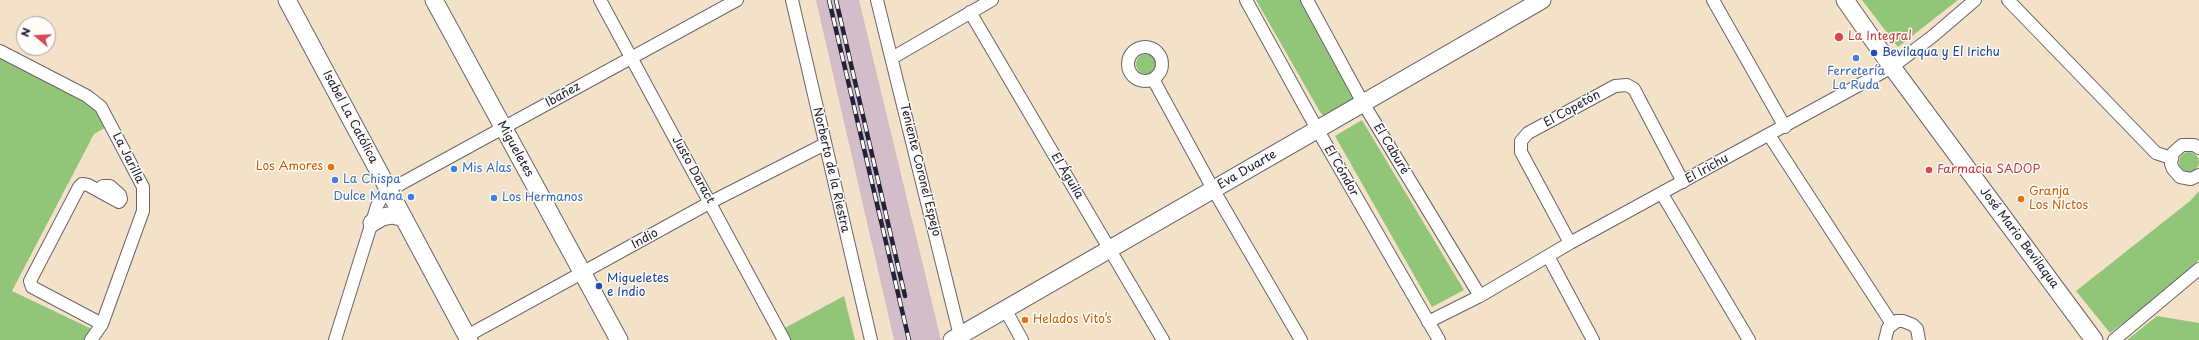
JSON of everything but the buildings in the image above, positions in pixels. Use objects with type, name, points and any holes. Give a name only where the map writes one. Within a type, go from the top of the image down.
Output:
[{"type":"street","name":"Isabel La Católica","points":[[287,0],[468,338]]},
{"type":"street","name":"Migueletes","points":[[434,0],[619,340]]},
{"type":"street","name":"Justo Daract","points":[[600,0],[711,202],[784,340]]},
{"type":"street","name":"Ibañez","points":[[389,189],[504,128],[737,0]]},
{"type":"street","name":"Norberto de la Riestra","points":[[792,0],[871,340]]},
{"type":"street","name":"Teniente Coronel Espejo","points":[[877,0],[958,339]]},
{"type":"street","points":[[892,58],[992,0]]},
{"type":"street","name":"El Cóndor","points":[[1246,0],[1317,129],[1438,340]]},
{"type":"street","name":"El Caburé","points":[[1307,0],[1363,103],[1480,296]]},
{"type":"street","name":"Eva Duarte","points":[[958,339],[1005,309],[1542,0]]},
{"type":"street","points":[[1713,0],[1784,127]]},
{"type":"street","name":"José Mario Bevilaqua","points":[[1845,0],[1892,67],[2094,340]]},
{"type":"street","name":"El Irichu","points":[[1428,322],[1480,296],[1570,243],[1769,136],[1892,67],[1933,36],[1976,0]]},
{"type":"street","points":[[2008,0],[2156,153],[2171,158]]},
{"type":"street","name":"El Águila","points":[[970,12],[1163,340]]},
{"type":"street","name":"La Jarilla","points":[[0,51],[87,96],[101,107],[143,188],[145,198],[143,211],[102,324],[91,340]]},
{"type":"street","points":[[1153,79],[1213,189],[1301,340]]},
{"type":"street","name":"El Copetón","points":[[1570,243],[1521,152],[1521,141],[1528,133],[1615,86],[1627,85],[1634,89],[1683,182]]},
{"type":"street","points":[[1769,136],[1892,324]]},
{"type":"street","name":"Indio","points":[[468,338],[711,202],[825,144]]},
{"type":"street","points":[[2199,148],[2188,144],[2182,145],[2177,148],[2171,158],[2173,169],[2180,177],[2191,179],[2199,175]]},
{"type":"street","points":[[98,190],[82,184],[79,187],[30,281],[32,287],[102,324]]},
{"type":"street","points":[[335,340],[380,198],[389,189]]},
{"type":"street","points":[[1662,194],[1749,340]]},
{"type":"street","points":[[372,223],[382,217],[393,215],[404,218]]},
{"type":"street","points":[[1548,256],[1594,340]]},
{"type":"street","points":[[2114,340],[2199,269]]},
{"type":"street","points":[[1005,309],[1022,340]]},
{"type":"street","points":[[1885,340],[1885,333],[1892,324],[1897,321],[1908,322],[1917,330],[1919,340]]},
{"type":"shaded area","points":[[816,0],[859,0],[941,340],[894,340]]},
{"type":"green space","points":[[1256,0],[1303,0],[1354,95],[1350,103],[1327,116],[1320,112]]},
{"type":"green space","points":[[1862,0],[1958,0],[1898,47]]},
{"type":"green space","points":[[1146,54],[1153,57],[1156,64],[1153,71],[1146,74],[1139,71],[1136,64],[1139,57]]},
{"type":"green space","points":[[0,56],[90,103],[108,126],[94,134],[12,291],[92,329],[85,340],[0,340]]},
{"type":"green space","points":[[1362,120],[1464,290],[1432,307],[1335,136]]},
{"type":"green space","points":[[2189,152],[2196,155],[2199,162],[2196,169],[2189,172],[2182,169],[2179,162],[2182,155]]},
{"type":"green space","points":[[2199,191],[2199,260],[2157,298],[2110,333],[2076,291],[2190,201]]},
{"type":"green space","points":[[844,296],[855,340],[789,340],[783,329]]},
{"type":"green space","points":[[2157,316],[2199,323],[2199,340],[2127,340]]},
{"type":"railway","points":[[829,0],[909,340]]},
{"type":"railway","points":[[836,0],[905,296]]},
{"type":"place","name":"La Integral","points":[[1839,37]]},
{"type":"place","name":"Bevilaqua y El Irichu","points":[[1874,53]]},
{"type":"place","name":"Ferretería La Ruda","points":[[1856,58]]},
{"type":"place","name":"Los Amores","points":[[331,167]]},
{"type":"place","name":"Mis Alas","points":[[454,169]]},
{"type":"place","name":"Farmacia SADOP","points":[[1929,170]]},
{"type":"place","name":"La Chispa","points":[[335,180]]},
{"type":"place","name":"Dulce Maná","points":[[411,197]]},
{"type":"place","name":"Los Hermanos","points":[[494,198]]},
{"type":"place","name":"Granja Los NIctos","points":[[2021,199]]},
{"type":"place","name":"Migueletes e Indio","points":[[599,286]]},
{"type":"place","name":"Helados Vito’s","points":[[1025,320]]}]
